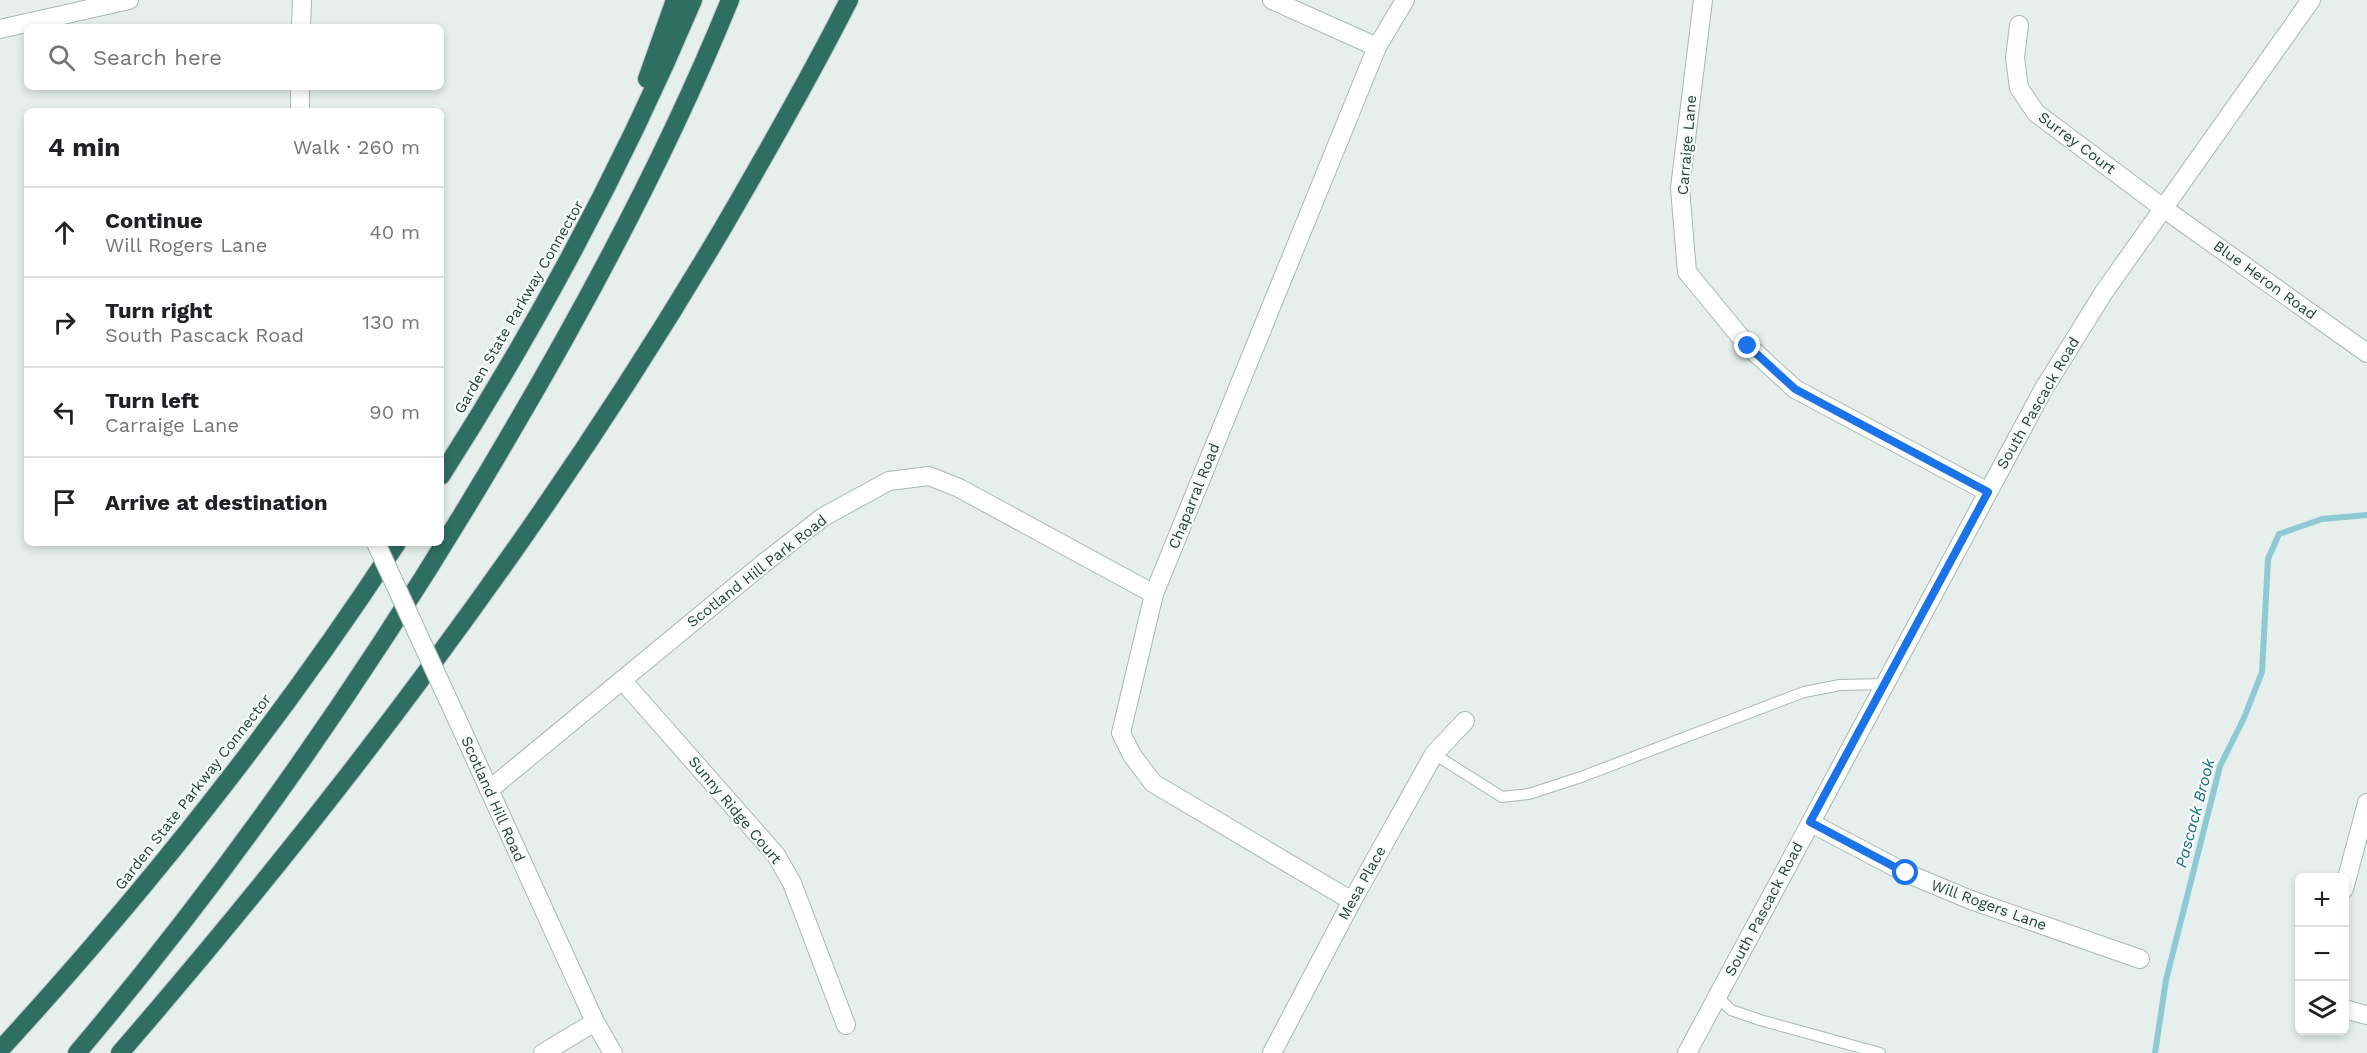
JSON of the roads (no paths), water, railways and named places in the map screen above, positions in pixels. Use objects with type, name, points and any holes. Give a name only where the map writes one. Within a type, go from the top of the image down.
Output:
[{"type":"highway","points":[[608,185],[675,0]]},
{"type":"highway","points":[[608,185],[640,121],[693,0]]},
{"type":"highway","points":[[444,543],[534,394],[604,266],[670,136],[730,0]]},
{"type":"highway","points":[[120,1053],[326,806],[415,691],[542,513],[622,391],[699,267],[773,141],[849,0]]},
{"type":"highway","name":"Garden State Parkway Connector","points":[[444,471],[540,313],[608,185]]},
{"type":"highway","name":"Garden State Parkway Connector","points":[[0,1050],[126,906],[210,801],[305,677],[395,546]]},
{"type":"highway","points":[[77,1053],[189,914],[299,765],[352,689],[442,546]]},
{"type":"street","points":[[0,29],[76,6],[129,0]]},
{"type":"street","points":[[302,0],[302,24]]},
{"type":"street","points":[[1272,0],[1377,47]]},
{"type":"street","name":"Chaparral Road","points":[[1352,901],[1153,783],[1132,755],[1121,733],[1154,594],[1377,47],[1405,0]]},
{"type":"street","name":"Carraige Lane","points":[[1703,0],[1680,188],[1687,272],[1748,346],[1795,389],[1988,492]]},
{"type":"street","name":"South Pascack Road","points":[[1687,1053],[2043,390],[2104,292],[2311,0]]},
{"type":"street","name":"Surrey Court","points":[[2019,25],[2015,58],[2019,88],[2036,113],[2163,208]]},
{"type":"street","points":[[300,90],[300,108]]},
{"type":"street","name":"Blue Heron Road","points":[[2163,208],[2367,353]]},
{"type":"street","name":"Scotland Hill Park Road","points":[[489,790],[823,517],[890,481],[929,476],[959,488],[1154,594]]},
{"type":"street","name":"Scotland Hill Road","points":[[377,546],[595,1022],[613,1053]]},
{"type":"street","name":"Sunny Ridge Court","points":[[622,680],[776,855],[792,883],[846,1025]]},
{"type":"street","name":"Mesa Place","points":[[1272,1053],[1352,901],[1434,754],[1465,721]]},
{"type":"street","points":[[2348,873],[2367,803]]},
{"type":"street","name":"Will Rogers Lane","points":[[1810,822],[1906,873],[1971,900],[2140,959]]},
{"type":"street","points":[[2349,1010],[2367,1015]]},
{"type":"street","points":[[543,1053],[595,1022]]},
{"type":"lane","points":[[1434,754],[1502,797],[1529,794],[1581,777],[1804,692],[1839,685],[1885,684]]},
{"type":"lane","points":[[1717,996],[1731,1010],[1880,1053]]},
{"type":"waterway","name":"Pascack Brook","points":[[2155,1053],[2166,980],[2220,766],[2244,718],[2262,672],[2268,559],[2279,534],[2322,519],[2367,515]]}]
